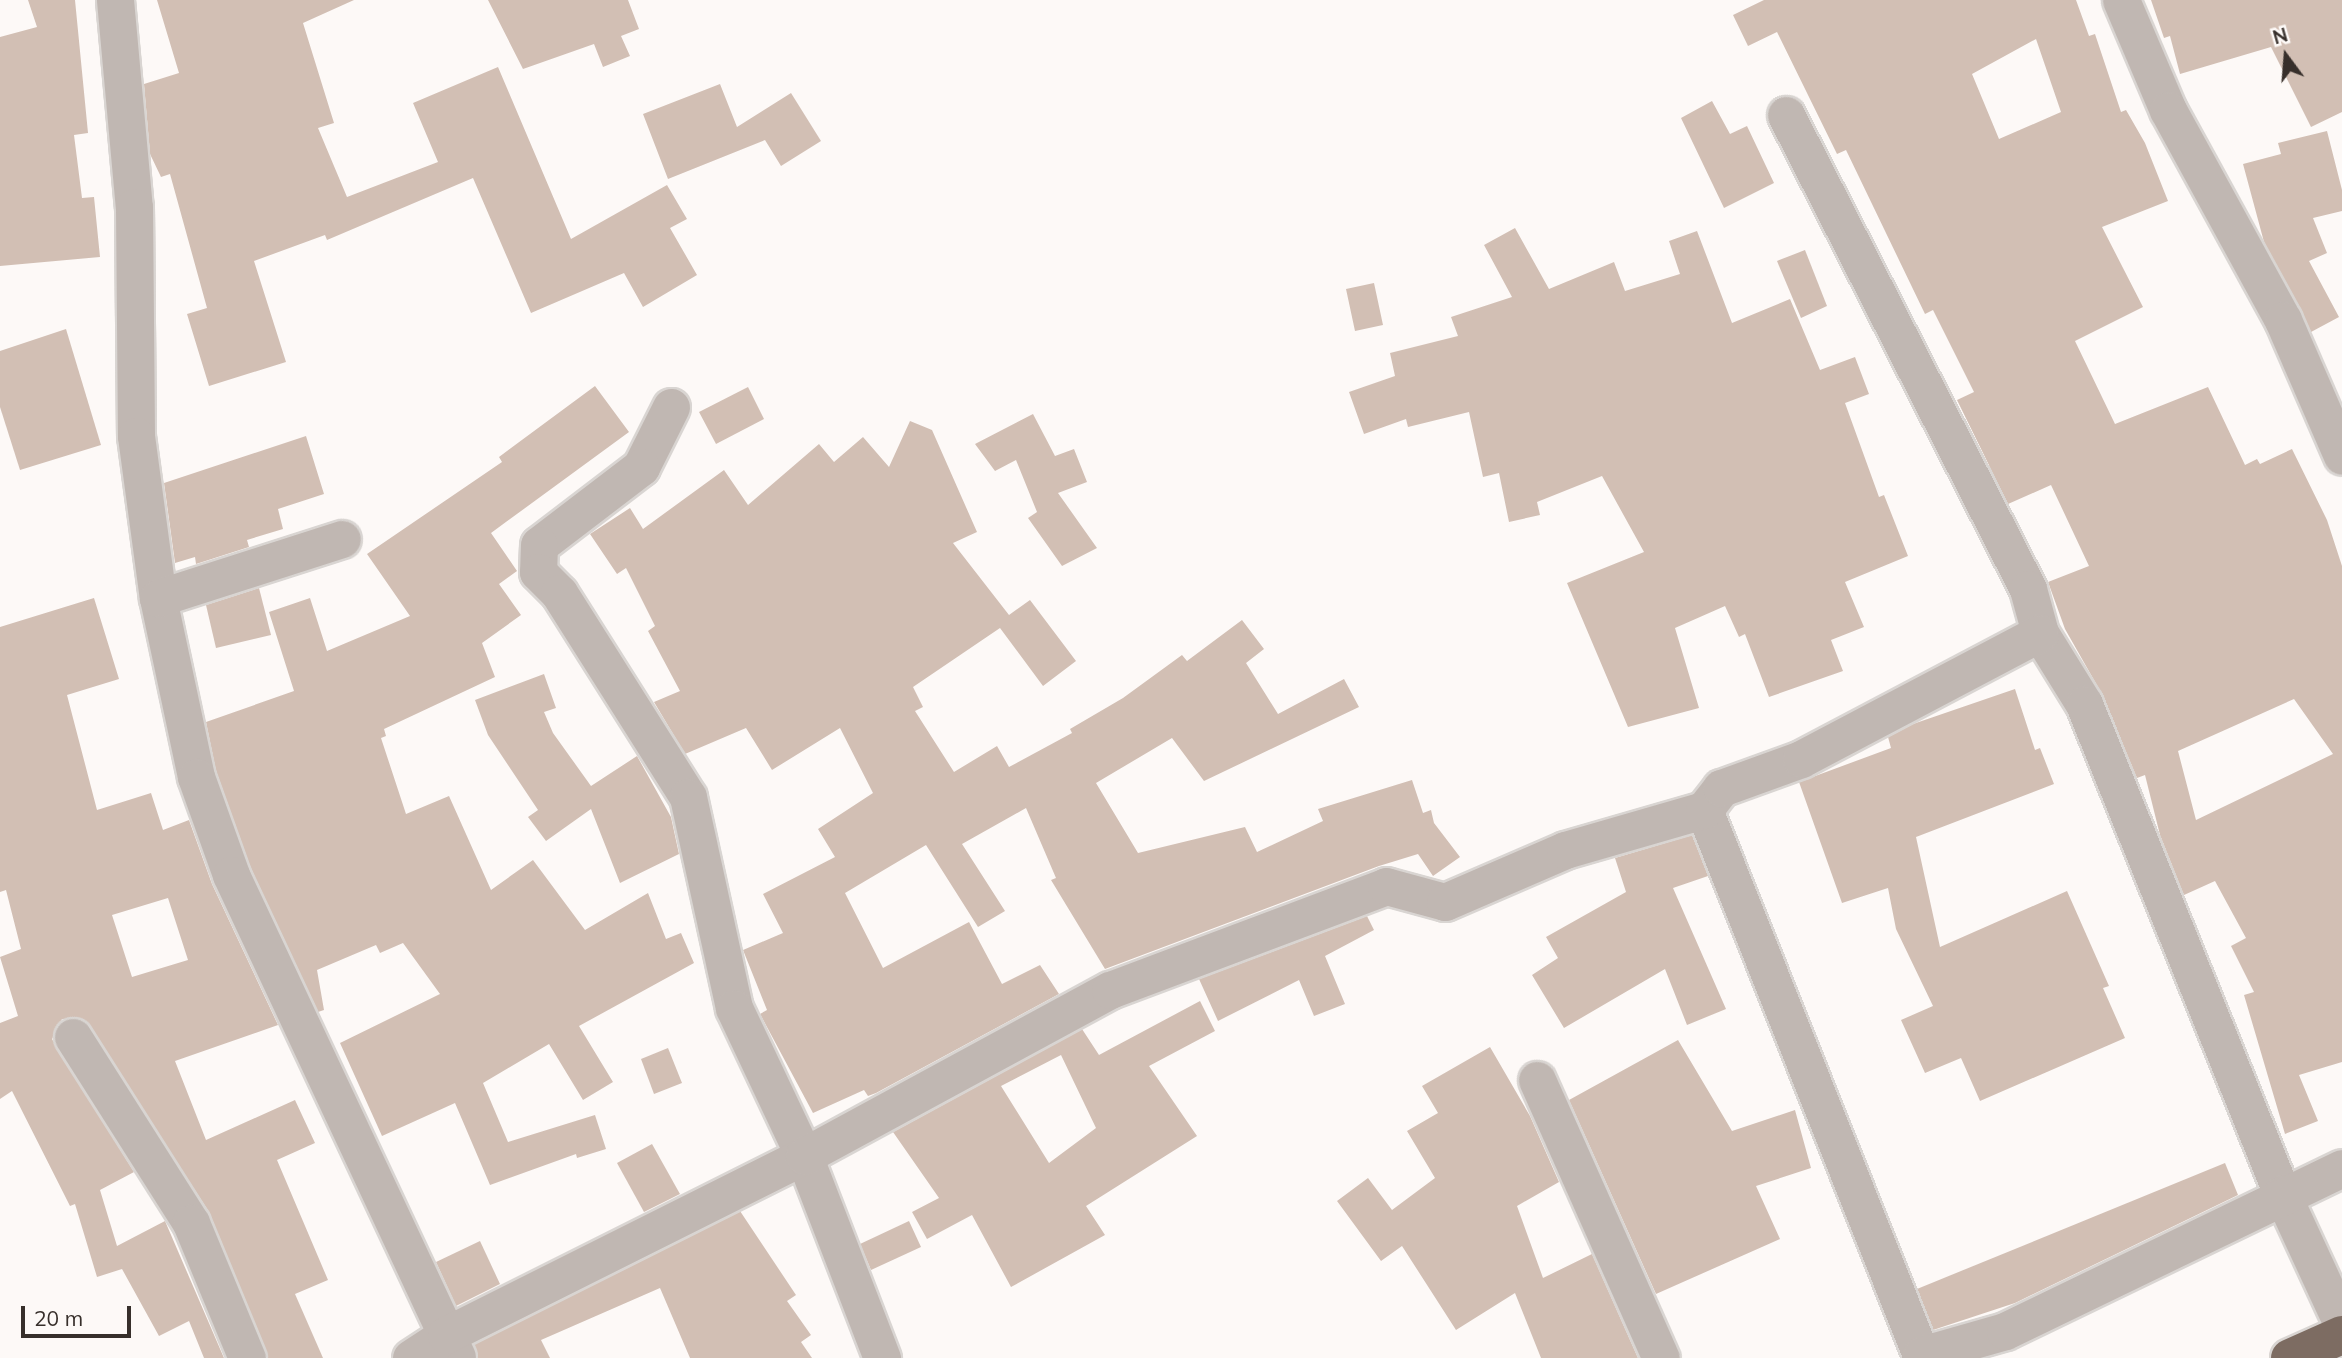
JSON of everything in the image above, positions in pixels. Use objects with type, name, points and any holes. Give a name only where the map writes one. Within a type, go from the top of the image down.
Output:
[{"type":"highway","points":[[2290,1358],[2342,1335]]},
{"type":"street","points":[[115,0],[134,207],[136,436],[158,598],[196,777],[231,875],[452,1347]]},
{"type":"street","points":[[2121,0],[2168,110],[2283,320],[2342,456]]},
{"type":"street","points":[[1786,115],[2028,589],[2040,633],[2084,704],[2282,1194],[2342,1324]]},
{"type":"street","points":[[671,407],[640,467],[540,545],[538,572],[559,593],[688,797],[734,1008],[804,1156],[882,1358]]},
{"type":"street","points":[[158,598],[342,539]]},
{"type":"street","points":[[411,1358],[452,1347],[1110,990],[1386,886],[1445,902],[1565,850],[1703,810],[1721,788],[1801,759],[2040,633]]},
{"type":"street","points":[[1703,810],[1921,1355],[2005,1331],[2282,1194],[2342,1168]]},
{"type":"street","points":[[74,1037],[191,1223],[247,1358]]},
{"type":"street","points":[[1536,1080],[1661,1358]]},
{"type":"building","points":[[28,0],[75,0],[88,133],[74,135],[82,198],[94,197],[100,257],[0,266],[0,37],[37,27]]},
{"type":"building","points":[[157,0],[354,0],[303,23],[334,123],[318,128],[347,197],[438,162],[413,103],[498,67],[571,239],[667,185],[687,219],[670,228],[697,275],[643,307],[624,273],[531,313],[473,178],[327,240],[325,235],[254,261],[286,362],[209,386],[187,314],[207,308],[170,174],[161,177],[150,154],[144,84],[179,73]]},
{"type":"building","points":[[488,0],[628,0],[639,29],[621,36],[630,56],[603,67],[594,44],[523,69]]},
{"type":"building","points":[[1764,0],[2076,0],[2089,36],[2095,34],[2121,112],[2126,110],[2145,143],[2168,201],[2102,227],[2143,307],[2075,341],[2115,424],[2208,387],[2245,465],[2257,459],[2260,464],[2292,449],[2327,520],[2342,566],[2342,1062],[2299,1075],[2318,1121],[2285,1134],[2244,995],[2254,992],[2231,946],[2246,938],[2215,881],[2184,895],[2160,835],[2145,775],[2137,778],[2103,696],[2065,629],[2048,582],[2089,566],[2051,485],[2008,504],[1957,400],[1974,392],[1933,310],[1925,314],[1846,150],[1837,154],[1777,32],[1748,46],[1733,15]],"holes":[[[2036,39],[2061,112],[1999,139],[1972,74]],[[2294,699],[2333,754],[2196,820],[2178,751]]]},
{"type":"building","points":[[2151,0],[2342,0],[2342,112],[2311,127],[2271,47],[2180,74],[2170,36],[2164,38]]},
{"type":"building","points":[[720,84],[737,127],[791,93],[821,141],[781,166],[765,140],[668,179],[643,114]]},
{"type":"building","points":[[1712,101],[1730,134],[1747,126],[1774,183],[1724,208],[1681,118]]},
{"type":"building","points":[[2327,131],[2342,190],[2342,211],[2313,218],[2327,253],[2309,261],[2339,317],[2311,332],[2264,242],[2243,164],[2281,154],[2278,143]]},
{"type":"building","points":[[1515,228],[1549,289],[1614,262],[1625,291],[1680,274],[1669,241],[1697,231],[1732,323],[1790,299],[1820,370],[1855,357],[1869,394],[1845,403],[1879,497],[1884,495],[1908,556],[1845,582],[1864,627],[1831,640],[1843,671],[1769,697],[1745,634],[1739,637],[1725,606],[1675,628],[1699,708],[1628,727],[1567,583],[1644,552],[1602,476],[1537,502],[1540,515],[1509,522],[1499,473],[1483,477],[1469,412],[1408,427],[1406,419],[1364,434],[1349,392],[1395,376],[1390,353],[1458,336],[1451,317],[1512,297],[1484,245]]},
{"type":"building","points":[[1805,250],[1827,306],[1801,318],[1777,261]]},
{"type":"building","points":[[1374,283],[1383,325],[1355,331],[1346,289]]},
{"type":"building","points":[[66,329],[101,445],[20,470],[0,407],[0,351]]},
{"type":"building","points":[[595,386],[629,432],[491,533],[517,571],[499,584],[521,615],[482,643],[495,677],[384,729],[386,736],[381,738],[406,814],[449,796],[491,890],[533,860],[585,930],[648,893],[666,939],[681,933],[694,963],[579,1026],[613,1082],[583,1100],[549,1044],[483,1083],[508,1142],[595,1115],[606,1149],[577,1158],[576,1154],[490,1185],[455,1103],[382,1136],[340,1043],[440,994],[403,943],[380,953],[376,945],[317,970],[324,1010],[318,1012],[250,867],[216,771],[206,722],[294,691],[269,612],[310,598],[327,651],[410,616],[367,554],[502,462],[499,457]]},
{"type":"building","points":[[748,387],[764,419],[716,444],[699,412]]},
{"type":"building","points":[[1033,414],[1055,456],[1074,449],[1087,482],[1058,493],[1097,548],[1062,566],[1028,518],[1037,512],[1016,460],[995,471],[975,444]]},
{"type":"building","points":[[910,421],[932,430],[977,532],[953,543],[1009,615],[1030,600],[1076,661],[1043,686],[1000,628],[913,687],[923,707],[915,711],[954,772],[997,746],[1009,767],[1072,733],[1070,729],[1123,698],[1182,655],[1187,661],[1242,620],[1264,649],[1246,663],[1278,714],[1344,679],[1359,707],[1204,781],[1172,738],[1096,783],[1138,853],[1245,827],[1257,852],[1323,821],[1318,809],[1412,780],[1423,813],[1431,810],[1434,823],[1460,857],[1433,876],[1418,854],[1379,866],[1105,969],[1051,880],[1056,878],[1026,808],[962,844],[1005,911],[978,927],[926,845],[845,893],[883,968],[969,922],[1002,984],[1040,965],[1059,994],[876,1093],[868,1096],[864,1090],[813,1113],[760,1014],[767,1010],[743,950],[783,933],[763,894],[835,857],[818,829],[873,793],[840,728],[772,770],[746,728],[685,754],[654,702],[680,691],[648,631],[655,626],[626,568],[617,574],[590,534],[630,508],[643,529],[724,470],[748,505],[819,444],[834,462],[863,437],[889,467]]},
{"type":"building","points":[[306,436],[324,494],[278,509],[283,529],[247,540],[249,547],[196,564],[195,557],[175,563],[164,483]]},
{"type":"building","points":[[259,588],[271,635],[216,648],[206,605]]},
{"type":"building","points":[[94,598],[119,679],[67,695],[97,810],[151,793],[163,830],[189,820],[212,884],[278,1025],[175,1061],[206,1140],[295,1100],[315,1143],[277,1160],[328,1280],[295,1294],[323,1358],[268,1358],[209,1212],[83,1019],[62,1019],[52,1039],[134,1172],[100,1190],[117,1246],[165,1221],[224,1358],[204,1358],[189,1321],[159,1336],[122,1269],[97,1277],[75,1204],[70,1206],[12,1091],[0,1099],[0,1023],[18,1016],[0,957],[21,949],[6,890],[0,892],[0,627]],"holes":[[[168,898],[188,960],[132,977],[112,915]]]},
{"type":"building","points":[[544,674],[556,708],[544,712],[553,733],[591,786],[637,756],[671,817],[679,854],[620,883],[591,809],[546,841],[528,817],[538,810],[488,735],[475,700]]},
{"type":"building","points":[[2015,689],[2035,750],[2040,748],[2054,784],[1916,837],[1940,947],[2067,891],[2109,986],[2103,988],[2125,1038],[1980,1101],[1961,1058],[1925,1073],[1901,1020],[1933,1006],[1896,929],[1888,888],[1842,903],[1799,782],[1891,748],[1888,737],[1913,724]]},
{"type":"building","points":[[1692,835],[1708,876],[1673,888],[1726,1009],[1687,1025],[1665,969],[1564,1028],[1532,975],[1558,958],[1546,937],[1626,892],[1615,858]]},
{"type":"building","points":[[1367,916],[1374,930],[1325,956],[1345,1004],[1314,1016],[1299,980],[1218,1021],[1199,979]]},
{"type":"building","points":[[1200,1001],[1215,1031],[1149,1066],[1197,1136],[1086,1206],[1105,1235],[1011,1287],[972,1215],[927,1239],[912,1212],[939,1198],[893,1132],[1082,1029],[1099,1055]],"holes":[[[1061,1055],[1096,1128],[1049,1163],[1001,1086]]]},
{"type":"building","points":[[1678,1040],[1732,1131],[1795,1110],[1811,1168],[1756,1186],[1780,1239],[1656,1294],[1569,1100]]},
{"type":"building","points":[[1490,1047],[1530,1116],[1559,1182],[1517,1206],[1543,1278],[1592,1254],[1638,1358],[1541,1358],[1515,1293],[1456,1330],[1402,1246],[1381,1261],[1337,1201],[1368,1178],[1392,1210],[1435,1178],[1407,1131],[1438,1113],[1422,1086]]},
{"type":"building","points":[[668,1048],[682,1083],[654,1094],[641,1059]]},
{"type":"building","points":[[652,1144],[680,1194],[644,1212],[617,1163]]},
{"type":"building","points":[[2225,1163],[2238,1195],[2015,1303],[1933,1330],[1917,1289]]},
{"type":"building","points":[[740,1211],[796,1295],[787,1301],[811,1335],[801,1342],[812,1358],[690,1358],[660,1288],[541,1340],[550,1358],[478,1358],[474,1344]]},
{"type":"building","points":[[909,1221],[921,1247],[871,1270],[860,1244]]},
{"type":"building","points":[[480,1241],[500,1284],[456,1306],[436,1262]]}]
